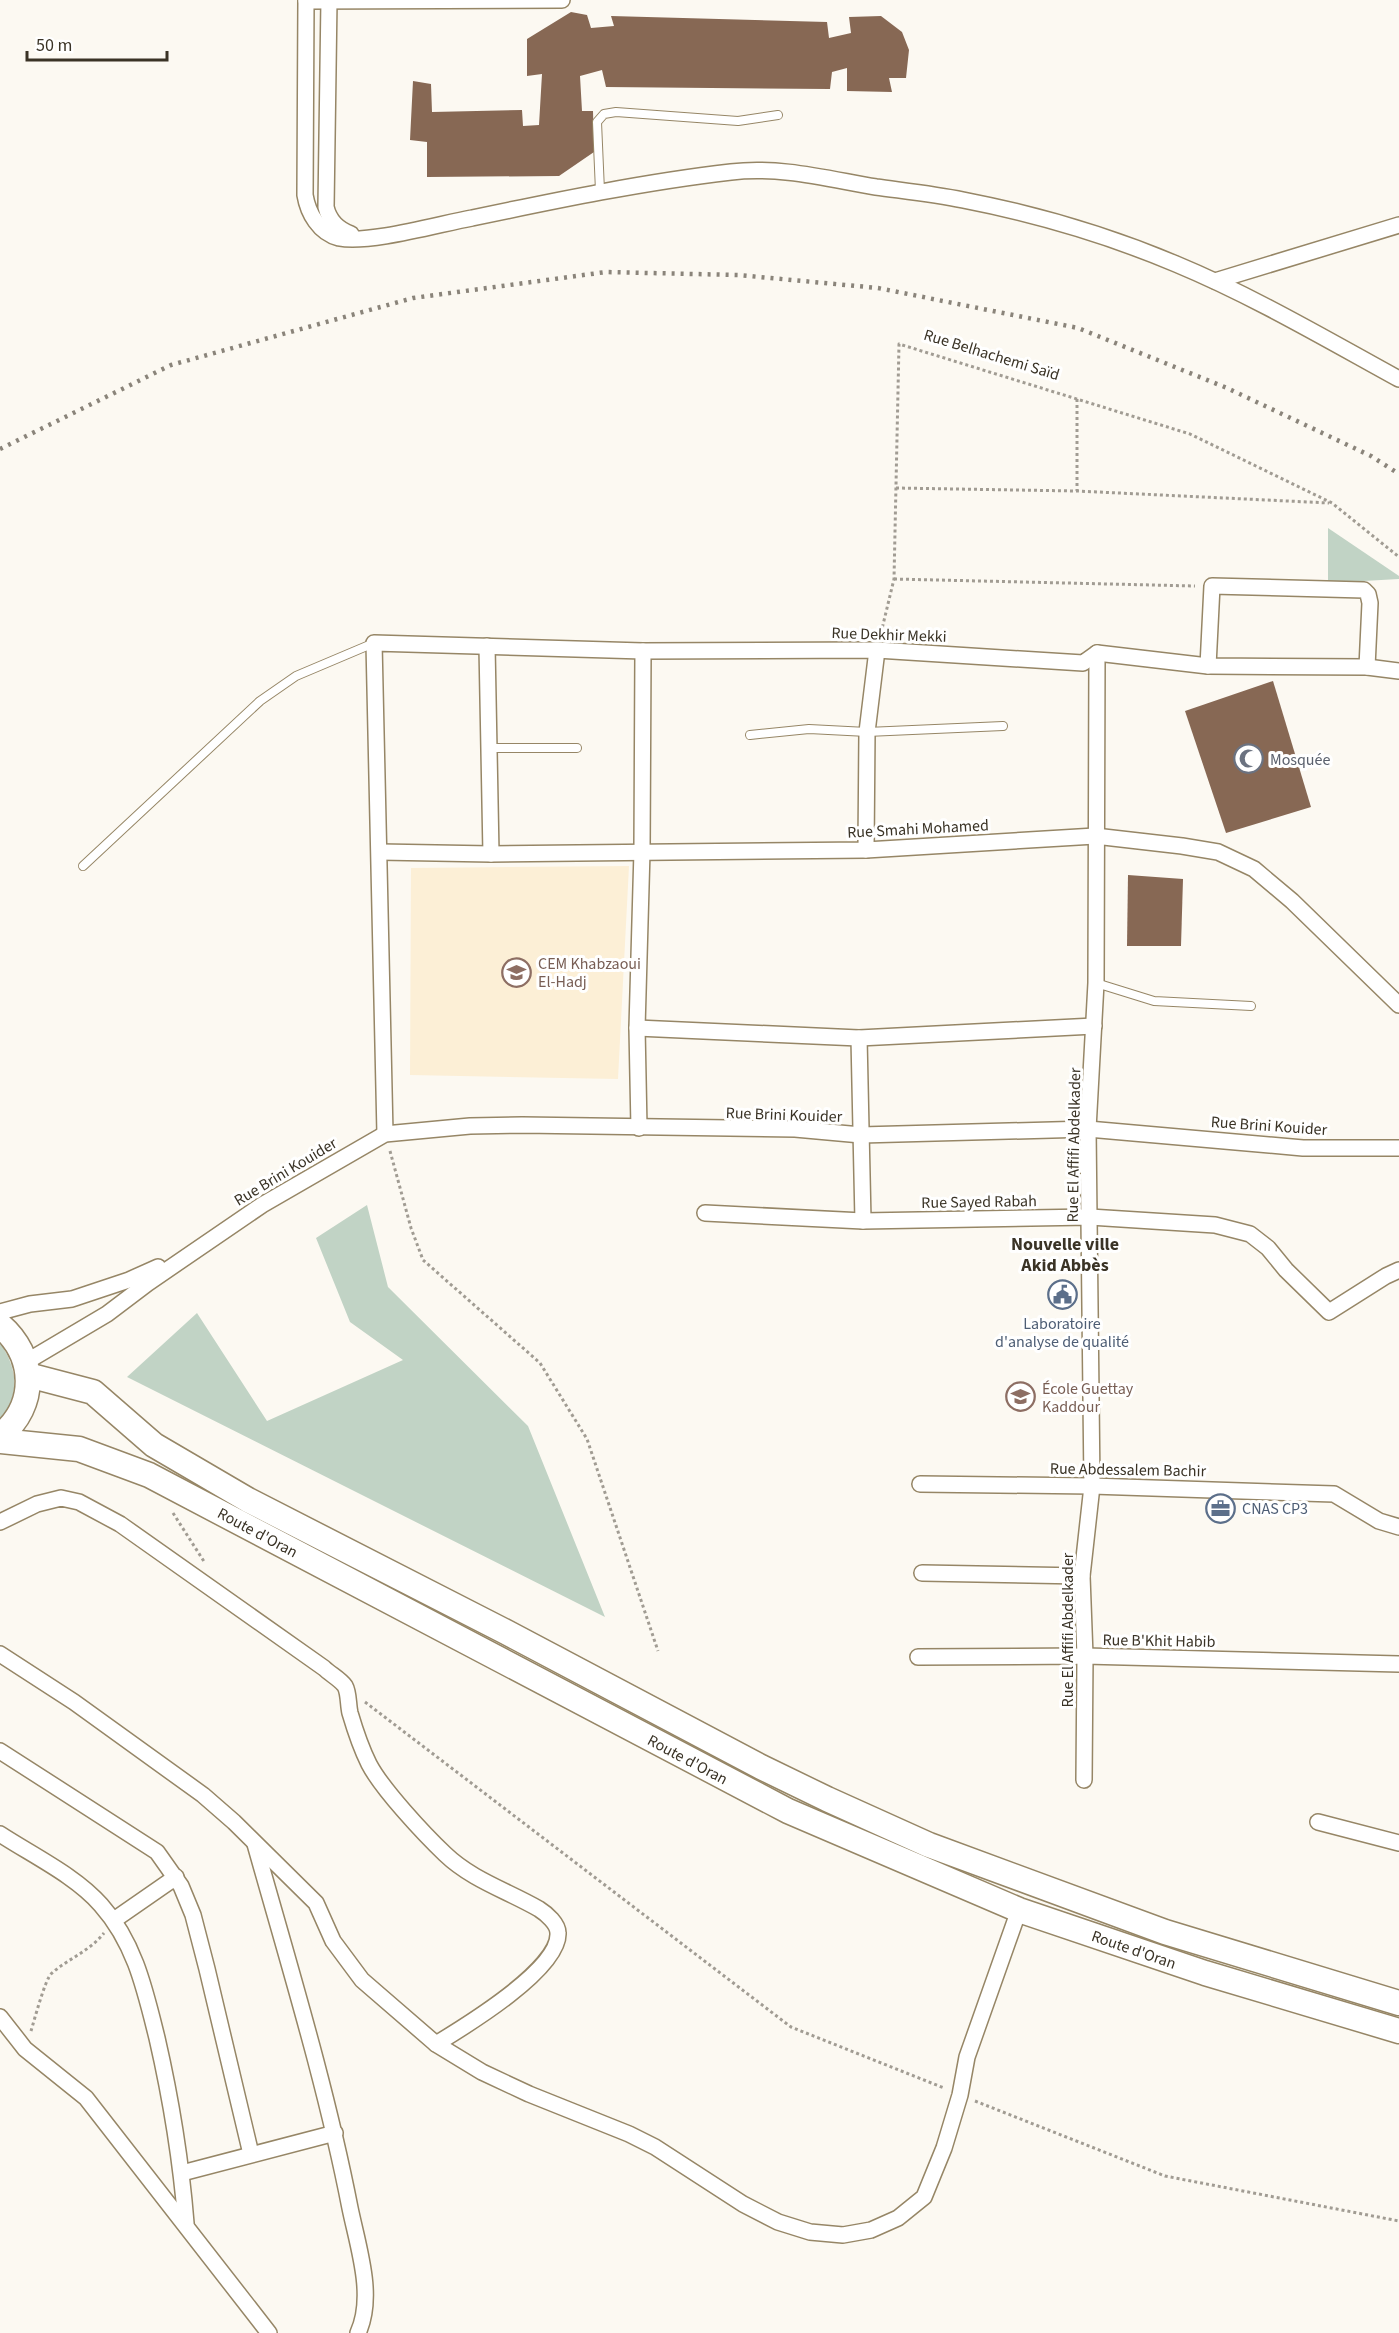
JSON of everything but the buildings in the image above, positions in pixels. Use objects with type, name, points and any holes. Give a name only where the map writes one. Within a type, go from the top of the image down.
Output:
[{"type":"main road","points":[[0,1324],[20,1347],[27,1369],[27,1395],[21,1413],[0,1436]]},
{"type":"main road","name":"Route d'Oran","points":[[27,1369],[93,1392],[154,1445],[248,1500],[506,1632],[761,1767],[827,1799],[929,1845],[1165,1932],[1399,2003]]},
{"type":"main road","name":"Route d'Oran","points":[[0,1441],[79,1449],[149,1475],[788,1811],[1018,1910],[1205,1973],[1399,2031]]},
{"type":"street","points":[[562,0],[306,1],[306,204],[316,222],[332,235],[340,238],[387,235],[600,191],[734,171],[797,173],[964,200],[1018,212],[1134,247],[1215,281],[1399,379]]},
{"type":"street","points":[[329,1],[326,207],[328,215],[338,228],[359,237]]},
{"type":"street","points":[[1215,281],[1399,225]]},
{"type":"street","points":[[1208,666],[1212,586],[1364,590],[1368,594],[1370,603],[1367,668]]},
{"type":"street","points":[[374,643],[385,1134]]},
{"type":"street","name":"Rue Dekhir Mekki","points":[[374,643],[643,651],[877,650],[1083,663],[1098,653],[1208,666],[1367,668],[1399,671]]},
{"type":"street","points":[[487,646],[491,854]]},
{"type":"street","points":[[866,850],[867,732],[877,650]]},
{"type":"street","points":[[639,1128],[637,1028],[642,851],[643,651]]},
{"type":"street","name":"Rue El Affifi Abdelkader","points":[[1084,1780],[1085,1656],[1082,1576],[1092,1486],[1088,1129],[1096,983],[1095,836],[1098,653]]},
{"type":"street","name":"Rue Smahi Mohamed","points":[[380,852],[491,854],[866,850],[1095,836],[1218,852],[1254,869],[1292,902],[1399,1005]]},
{"type":"street","points":[[637,1028],[859,1038],[1094,1026]]},
{"type":"street","points":[[859,1038],[863,1221]]},
{"type":"street","name":"Rue Brini Kouider","points":[[198,1247],[316,1172],[385,1134],[470,1126],[795,1130],[861,1135],[1088,1129],[1303,1148],[1399,1148]]},
{"type":"street","name":"Rue Sayed Rabah","points":[[705,1213],[863,1221],[1090,1217],[1215,1225],[1250,1234],[1268,1248],[1286,1270],[1329,1312],[1399,1270]]},
{"type":"street","points":[[0,1312],[30,1304],[72,1299],[120,1283],[198,1247]]},
{"type":"street","points":[[27,1369],[198,1247]]},
{"type":"street","name":"Rue Abdessalem Bachir","points":[[920,1484],[1092,1486],[1334,1494],[1379,1521],[1399,1527]]},
{"type":"street","points":[[0,1522],[38,1504],[61,1498],[79,1502],[120,1524],[305,1655],[345,1687],[349,1711],[358,1740],[370,1766],[405,1810],[454,1861],[503,1892],[541,1910],[554,1922],[559,1933],[555,1947],[546,1958],[503,2001],[436,2044]]},
{"type":"street","points":[[922,1573],[1082,1576]]},
{"type":"street","points":[[0,1654],[74,1702],[204,1795],[316,1903],[333,1941],[362,1980],[436,2044],[482,2072],[655,2147],[743,2204],[778,2222],[810,2232],[843,2235],[871,2230],[898,2218],[924,2197],[941,2157],[960,2094],[966,2056],[1018,1910]]},
{"type":"street","name":"Rue B'Khit Habib","points":[[918,1657],[1085,1656],[1399,1664]]},
{"type":"street","points":[[0,1751],[140,1839],[157,1852],[176,1877],[193,1915],[251,2154]]},
{"type":"street","points":[[1318,1822],[1399,1843]]},
{"type":"street","points":[[0,1834],[77,1883],[99,1902],[114,1920],[130,1947],[142,1975],[165,2072],[182,2173],[186,2223]]},
{"type":"street","points":[[254,1841],[335,2133],[363,2272],[364,2309],[363,2321],[358,2333]]},
{"type":"street","points":[[114,1920],[176,1877]]},
{"type":"street","points":[[0,2017],[25,2049],[86,2098],[186,2223],[269,2333]]},
{"type":"street","points":[[182,2173],[335,2133]]},
{"type":"lane","points":[[600,191],[597,122],[604,114],[616,112],[738,120],[778,115]]},
{"type":"lane","points":[[83,866],[260,701],[296,676],[374,643]]},
{"type":"lane","points":[[750,735],[809,729],[867,732],[1002,726]]},
{"type":"lane","points":[[490,748],[577,748]]},
{"type":"lane","points":[[1096,983],[1154,1001],[1251,1006]]},
{"type":"path","name":"Rue Belhachemi Saïd","points":[[877,650],[894,579],[899,344],[1190,434],[1332,503],[1399,557]]},
{"type":"path","points":[[1077,399],[1077,491]]},
{"type":"path","points":[[896,489],[1077,491],[1332,503]]},
{"type":"path","points":[[894,579],[1212,586]]},
{"type":"path","points":[[385,1134],[411,1228],[423,1260],[540,1363],[587,1438],[658,1651]]},
{"type":"path","points":[[167,1504],[210,1571]]},
{"type":"path","points":[[345,1687],[790,2028],[1165,2176],[1399,2221]]},
{"type":"path","points":[[25,2049],[50,1975],[98,1940],[114,1920]]},
{"type":"shaded area","name":"CEM Khabzaoui El-Hadj","points":[[629,866],[618,1079],[410,1075],[411,868]]},
{"type":"green space","points":[[1328,528],[1399,576],[1399,579],[1328,583]]},
{"type":"green space","points":[[367,1205],[388,1287],[528,1426],[605,1617],[127,1377],[197,1313],[267,1421],[403,1360],[350,1322],[316,1238]]},
{"type":"green space","points":[[0,1343],[13,1371],[14,1391],[7,1410],[0,1419]]},
{"type":"railway","points":[[0,449],[171,365],[413,298],[606,272],[738,275],[878,288],[1078,328],[1227,388],[1371,456],[1399,474]]},
{"type":"place","name":"Mosquée","points":[[1249,759]]},
{"type":"place","name":"CEM Khabzaoui El-Hadj","points":[[517,972]]},
{"type":"place","name":"Laboratoire d'analyse de qualité","points":[[1062,1295]]},
{"type":"place","name":"École Guettay Kaddour","points":[[1021,1397]]},
{"type":"place","name":"CNAS CP3","points":[[1221,1508]]},
{"type":"district","name":"Nouvelle ville Akid Abbès","points":[[1065,1254]]}]
